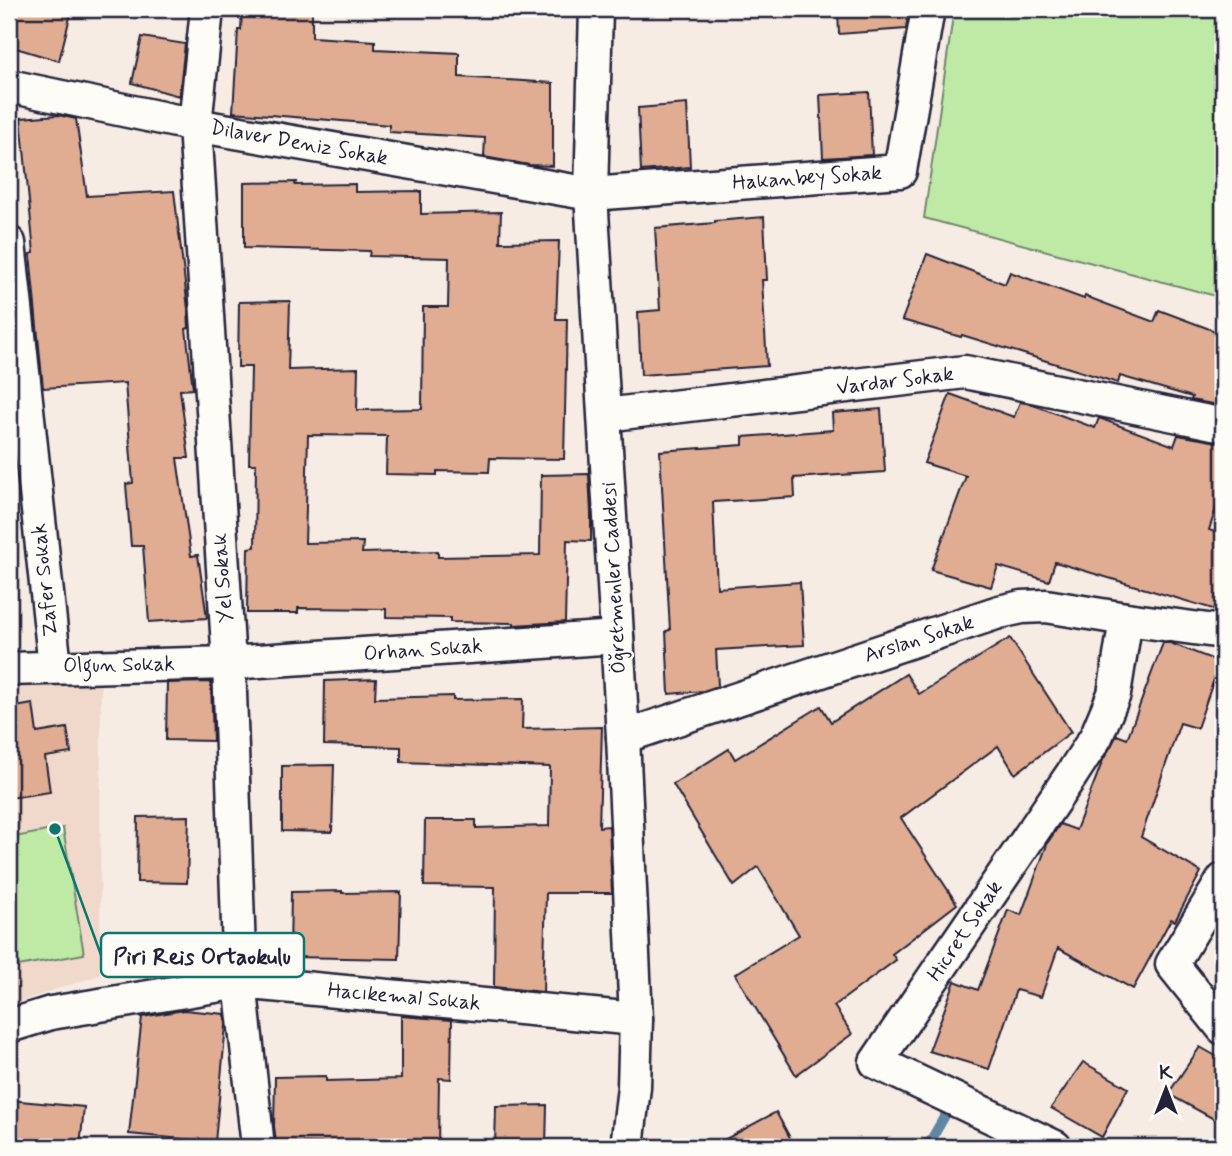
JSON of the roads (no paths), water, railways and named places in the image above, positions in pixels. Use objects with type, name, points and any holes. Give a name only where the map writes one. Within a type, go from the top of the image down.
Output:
[{"type":"street","name":"Yel Sokak","points":[[207,9],[195,125],[229,663],[240,982],[258,1147]]},
{"type":"street","name":"Öğretmenler Caddesi","points":[[596,9],[591,194],[623,737],[636,1018],[634,1087],[627,1147]]},
{"type":"street","name":"Hakanbey Sokak","points":[[591,194],[900,171],[928,9]]},
{"type":"street","name":"Dilaver Deniz Sokak","points":[[9,86],[195,125],[591,194]]},
{"type":"street","name":"Zafer Sokak","points":[[9,243],[55,667]]},
{"type":"street","name":"Vardar Sokak","points":[[605,415],[965,372],[1223,425]]},
{"type":"street","name":"Arslan Sokak","points":[[623,737],[999,612],[1022,607],[1046,606],[1223,632]]},
{"type":"street","name":"Hicret Sokak","points":[[1055,1147],[876,1062],[1096,737],[1114,694],[1126,619]]},
{"type":"street","name":"Orhan Sokak","points":[[229,663],[617,637]]},
{"type":"street","name":"Olgun Sokak","points":[[9,670],[229,663]]},
{"type":"street","points":[[1223,880],[1172,964],[1223,1028]]},
{"type":"street","name":"Hacıkemal Sokak","points":[[9,1026],[51,1013],[240,982],[636,1018]]},
{"type":"waterway","points":[[927,1147],[947,1112]]},
{"type":"place","name":"Piri Reis Ortaokulu","points":[[55,829]]}]
